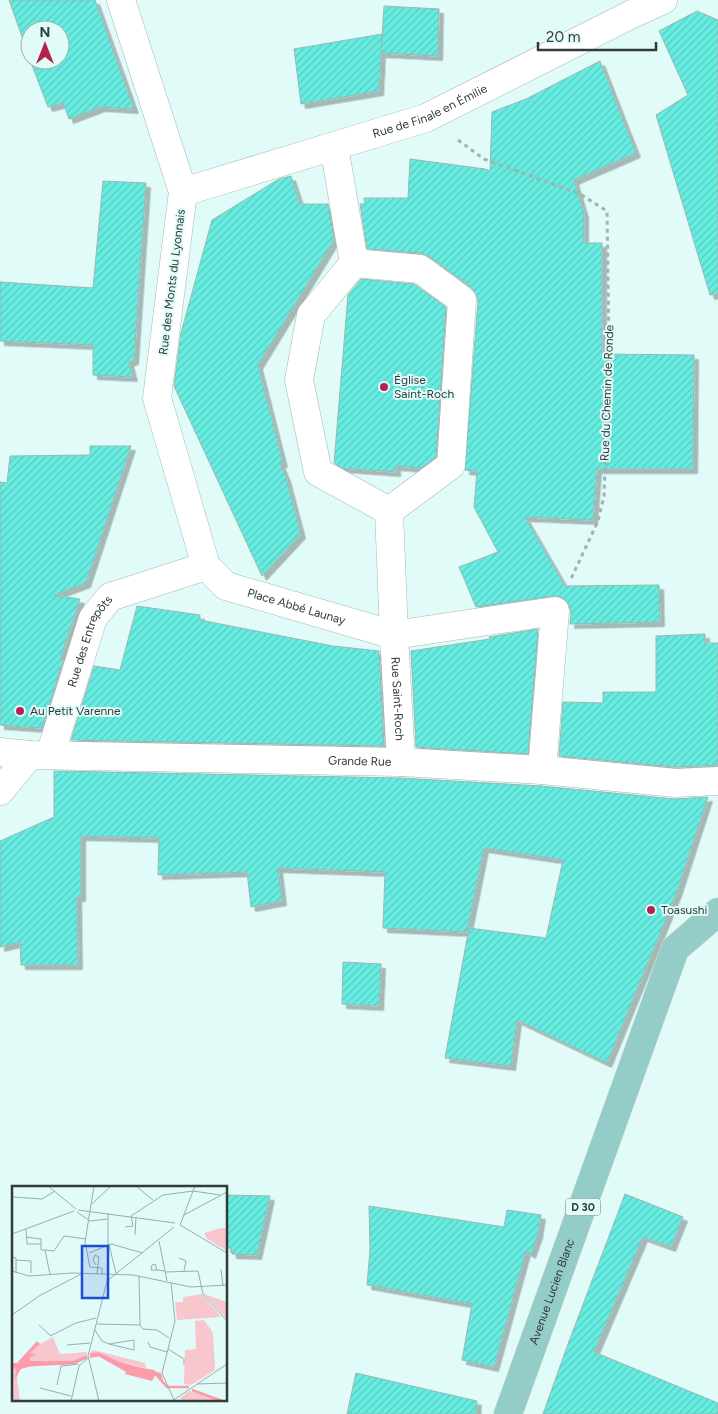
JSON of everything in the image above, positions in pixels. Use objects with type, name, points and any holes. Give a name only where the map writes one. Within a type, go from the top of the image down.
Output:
[{"type":"main road","name":"Avenue Lucien Blanc","points":[[508,1414],[675,949],[718,912]]},
{"type":"street","name":"Rue des Monts du Lyonnais","points":[[121,0],[183,192],[157,398],[206,566]]},
{"type":"street","name":"Rue de Finale en Émilie","points":[[183,192],[426,118],[663,0]]},
{"type":"street","points":[[334,146],[354,264],[311,316],[299,380],[318,472],[389,511]]},
{"type":"street","points":[[354,264],[420,269],[462,300],[450,465],[389,511]]},
{"type":"street","points":[[389,511],[394,635]]},
{"type":"street","name":"Place Abbé Launay","points":[[206,566],[226,586],[394,635],[555,611]]},
{"type":"street","name":"Rue des Entrepôts","points":[[40,755],[93,618],[110,597],[206,566]]},
{"type":"street","points":[[542,770],[555,611]]},
{"type":"street","name":"Rue Saint-Roch","points":[[394,635],[401,762]]},
{"type":"street","name":"Grande Rue","points":[[0,752],[40,755],[401,762],[542,770],[676,783],[718,781]]},
{"type":"street","points":[[0,791],[40,755]]},
{"type":"path","name":"Rue du Chemin de Ronde","points":[[426,118],[484,159],[580,194],[607,211],[609,345],[604,496],[598,521],[555,611]]},
{"type":"building","points":[[9,0],[95,0],[134,109],[101,107],[69,119],[63,103],[48,107],[34,70],[70,70],[70,20],[20,20],[20,31]]},
{"type":"building","points":[[384,6],[439,9],[438,56],[381,53]]},
{"type":"building","points":[[697,11],[718,20],[718,294],[710,295],[656,115],[688,95],[659,31]]},
{"type":"building","points":[[382,34],[379,91],[301,104],[294,49]]},
{"type":"building","points":[[600,61],[636,153],[574,180],[584,213],[584,243],[602,243],[602,354],[694,355],[693,469],[597,469],[593,520],[525,517],[565,586],[659,585],[660,622],[570,624],[571,612],[568,603],[561,597],[553,596],[476,607],[459,567],[498,552],[474,507],[477,471],[465,470],[478,301],[476,294],[471,287],[429,256],[421,253],[367,249],[360,204],[365,204],[364,198],[408,198],[410,159],[490,171],[492,112],[526,99]]},
{"type":"building","points":[[291,176],[300,204],[328,204],[334,240],[258,365],[283,463],[280,463],[286,477],[301,534],[262,576],[174,386],[181,333],[212,220],[279,179]]},
{"type":"building","points":[[103,181],[146,183],[134,360],[129,362],[133,377],[93,375],[93,345],[0,341],[0,282],[93,288]]},
{"type":"building","name":"Église Saint-Roch","points":[[361,279],[414,284],[446,307],[436,457],[421,468],[396,466],[396,472],[342,468],[334,463],[348,295]]},
{"type":"building","points":[[90,446],[131,446],[86,583],[54,595],[80,599],[60,660],[63,661],[42,728],[0,725],[0,482],[7,483],[10,456],[90,455]]},
{"type":"building","points":[[137,606],[200,615],[200,620],[333,646],[379,651],[384,746],[71,740],[94,666],[120,670]]},
{"type":"building","points":[[538,629],[528,754],[416,747],[411,651],[490,639],[489,637]]},
{"type":"building","points":[[705,634],[705,643],[718,643],[718,765],[676,767],[559,756],[563,702],[603,703],[603,692],[656,692],[656,636]]},
{"type":"building","points":[[54,771],[400,778],[541,786],[675,799],[708,797],[677,892],[607,1063],[517,1020],[511,1066],[445,1058],[469,928],[546,938],[563,860],[484,848],[467,932],[383,928],[385,872],[278,868],[282,901],[251,907],[247,872],[158,875],[159,838],[81,836],[81,897],[77,897],[78,965],[21,965],[20,942],[0,947],[0,841],[54,817]]},
{"type":"building","points":[[343,962],[381,964],[379,1006],[342,1004]]},
{"type":"building","points":[[625,1194],[683,1217],[671,1247],[643,1237],[594,1352],[718,1403],[718,1414],[543,1414]]},
{"type":"building","points":[[228,1195],[270,1196],[257,1255],[232,1254],[231,1248],[228,1248]]},
{"type":"building","points":[[369,1206],[504,1227],[507,1210],[541,1215],[538,1234],[531,1254],[526,1251],[494,1367],[462,1360],[472,1304],[367,1285],[370,1250]]},
{"type":"building","points":[[356,1373],[477,1401],[476,1414],[347,1414]]},
{"type":"place","name":"Église Saint-Roch","points":[[384,387]]},
{"type":"place","name":"Au Petit Varenne","points":[[20,711]]},
{"type":"place","name":"Toasushi","points":[[651,910]]}]
